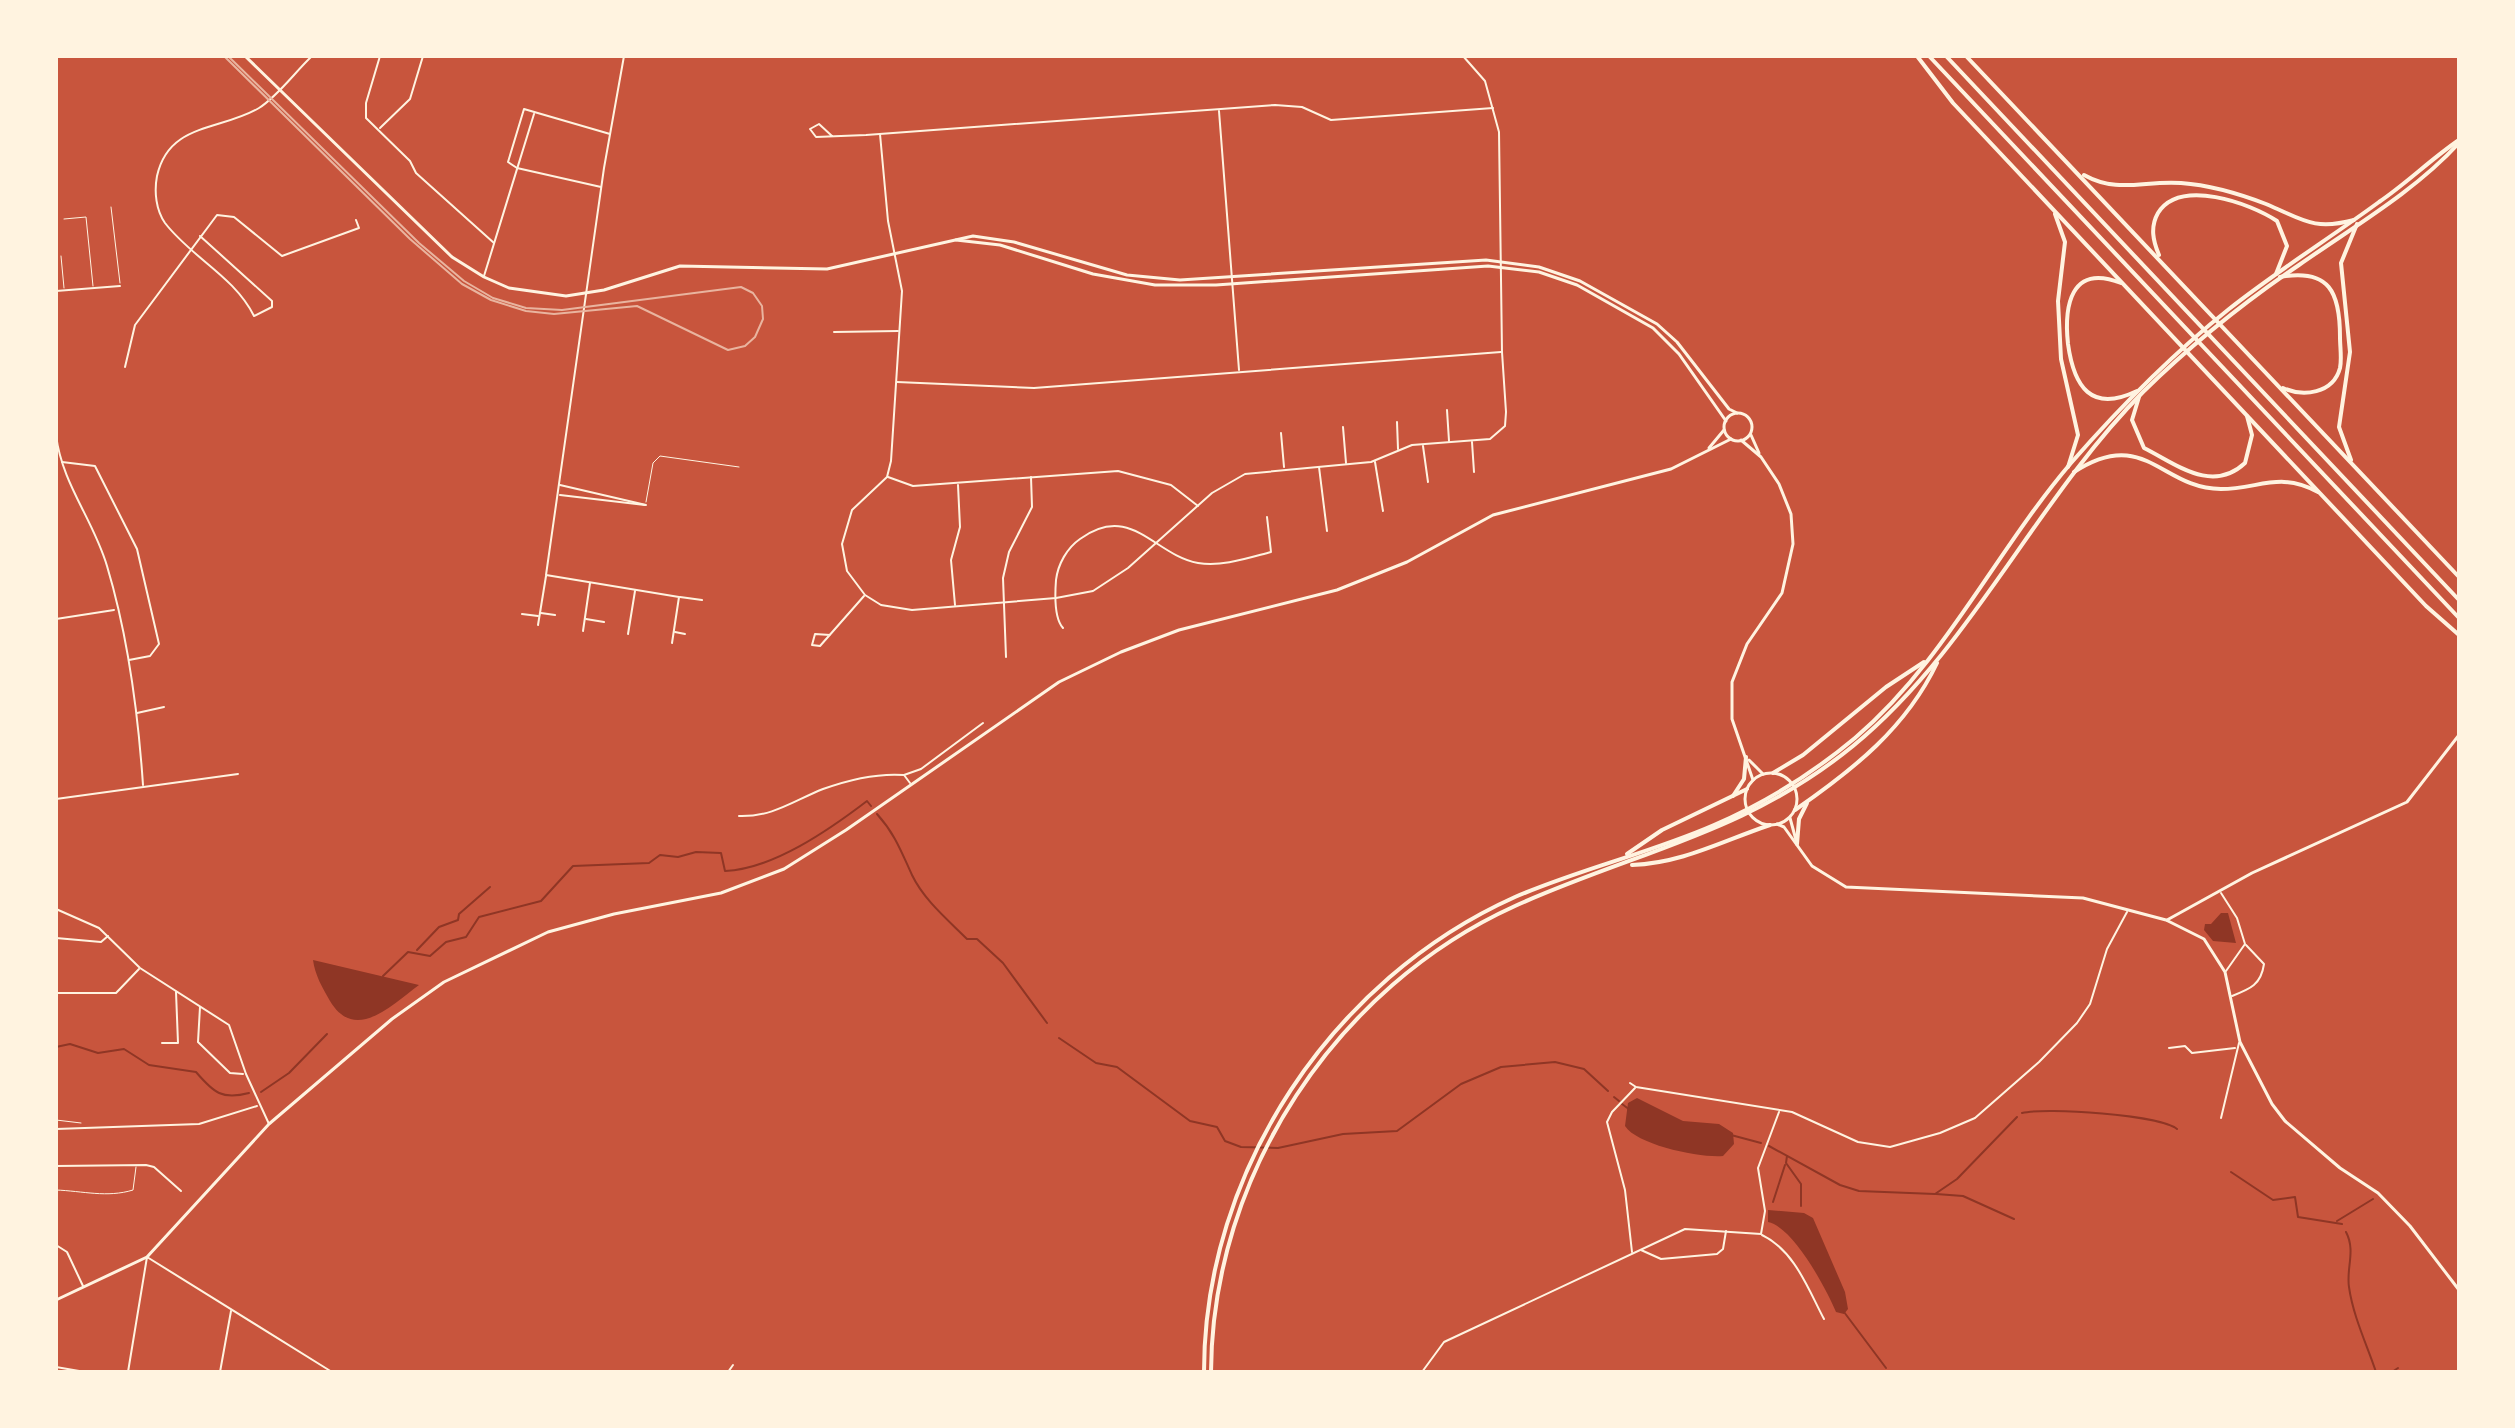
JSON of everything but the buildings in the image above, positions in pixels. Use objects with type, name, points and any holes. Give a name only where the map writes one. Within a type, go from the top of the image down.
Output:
[{"type":"highway","points":[[1917,56],[1953,103],[2426,606],[2459,635]]},
{"type":"highway","points":[[1929,56],[2459,618]]},
{"type":"highway","points":[[1946,56],[2459,600]]},
{"type":"highway","points":[[1966,56],[2459,577]]},
{"type":"highway","points":[[1204,1372],[1211,1291],[1228,1222],[1245,1175],[1270,1123],[1302,1073],[1342,1024],[1409,961],[1458,928],[1522,895],[1715,825],[1798,780],[1878,717],[1929,659],[2068,467],[2138,394],[2232,310],[2356,222],[2459,141]]},
{"type":"highway","points":[[2078,172],[2112,187],[2168,182],[2202,186],[2266,204],[2311,225],[2356,222]]},
{"type":"highway","points":[[2162,261],[2153,236],[2160,210],[2179,195],[2202,195],[2256,210],[2277,221],[2287,246],[2278,276]]},
{"type":"highway","points":[[2053,208],[2065,242],[2057,314],[2063,369],[2078,435],[2068,467]]},
{"type":"highway","points":[[2354,466],[2345,449],[2339,415],[2350,352],[2341,263],[2356,222]]},
{"type":"highway","points":[[2278,276],[2314,277],[2336,297],[2340,316],[2340,369],[2328,386],[2311,394],[2278,385]]},
{"type":"highway","points":[[2128,288],[2107,279],[2084,283],[2068,299],[2067,330],[2074,377],[2088,394],[2116,399],[2138,394]]},
{"type":"highway","points":[[2138,394],[2133,428],[2144,448],[2206,478],[2220,478],[2245,463],[2252,435],[2246,414]]},
{"type":"highway","points":[[1211,1372],[1219,1288],[1235,1224],[1277,1128],[1308,1078],[1347,1029],[1405,975],[1468,931],[1544,894],[1719,829],[1801,784],[1882,720],[1940,657],[2074,472],[2138,394]]},
{"type":"highway","points":[[2074,472],[2100,458],[2122,455],[2147,460],[2207,487],[2219,489],[2286,480],[2322,495]]},
{"type":"highway","points":[[1795,810],[1859,762],[1909,714],[1940,657]]},
{"type":"highway","points":[[1773,773],[1803,755],[1900,676],[1929,659]]},
{"type":"highway","points":[[1728,801],[1744,779],[1746,757]]},
{"type":"highway","points":[[1622,858],[1662,830],[1747,792]]},
{"type":"highway","points":[[1797,844],[1799,819],[1808,801]]},
{"type":"highway","points":[[1625,865],[1668,862],[1729,843],[1770,825]]},
{"type":"main road","points":[[245,56],[428,236],[484,277],[539,295],[588,293],[680,266],[827,269],[953,239],[1040,254],[1093,274],[1140,283],[1232,281],[1500,263],[1561,272],[1657,324],[1677,342],[1729,409],[1750,420],[1750,433],[1761,457],[1785,496],[1793,544],[1782,593],[1747,644],[1732,682],[1732,719],[1753,780]]},
{"type":"main road","points":[[1500,263],[1562,279],[1653,328],[1679,354],[1724,413],[1724,429],[1706,451]]},
{"type":"main road","points":[[1726,421],[1737,413]]},
{"type":"main road","points":[[1724,429],[1731,439]]},
{"type":"main road","points":[[1741,440],[1750,433]]},
{"type":"main road","points":[[56,1300],[147,1257],[269,1124],[392,1019],[444,982],[548,932],[614,914],[691,900],[750,883],[816,850],[1059,682],[1121,652],[1179,630],[1337,590],[1407,562],[1493,515],[1671,469],[1731,439],[1741,440],[1761,457]]},
{"type":"main road","points":[[2166,920],[2252,873],[2407,802],[2459,735]]},
{"type":"main road","points":[[1746,757],[1763,774]]},
{"type":"main road","points":[[1773,773],[1781,775],[1794,786],[1797,802],[1790,818],[1770,825],[1763,824],[1749,812],[1747,792],[1753,780],[1773,773]]},
{"type":"main road","points":[[1790,818],[1797,844]]},
{"type":"main road","points":[[1777,824],[1825,876],[1855,888],[2083,898],[2166,920],[2204,939],[2225,972],[2240,1042],[2272,1104],[2285,1121],[2340,1168],[2378,1193],[2425,1245],[2459,1290]]},
{"type":"street","points":[[200,236],[272,301],[272,307],[254,316],[231,283],[168,226],[157,204],[156,183],[166,152],[189,133],[260,107],[312,56]]},
{"type":"street","points":[[380,56],[365,113],[410,161],[416,173],[494,243]]},
{"type":"street","points":[[378,130],[410,99],[423,56]]},
{"type":"street","points":[[510,56],[516,56]]},
{"type":"street","points":[[880,134],[901,282],[896,382],[887,477],[852,510],[842,544],[847,571],[865,595],[894,608],[1056,598],[1104,586],[1227,482],[1245,474],[1375,460],[1422,444],[1490,439],[1505,426],[1499,132],[1485,81],[1463,56]]},
{"type":"street","points":[[538,625],[602,188],[626,57]]},
{"type":"street","points":[[832,136],[819,124],[810,129],[816,137],[880,134],[1291,105],[1331,120],[1494,108]]},
{"type":"street","points":[[602,188],[517,168],[508,162],[524,109],[611,134]]},
{"type":"street","points":[[1219,110],[1239,370]]},
{"type":"street","points":[[484,277],[534,112]]},
{"type":"street","points":[[125,367],[135,325],[217,215],[234,217],[282,256],[359,228],[356,220]]},
{"type":"street","points":[[56,291],[120,286]]},
{"type":"street","points":[[834,332],[899,331]]},
{"type":"street","points":[[896,382],[1034,388],[1502,352]]},
{"type":"street","points":[[1447,410],[1449,442]]},
{"type":"street","points":[[1397,422],[1399,451]]},
{"type":"street","points":[[1343,427],[1347,464]]},
{"type":"street","points":[[1281,433],[1284,469]]},
{"type":"street","points":[[56,435],[59,461],[107,566],[128,660],[143,785]]},
{"type":"street","points":[[1472,440],[1474,472]]},
{"type":"street","points":[[1422,444],[1428,482]]},
{"type":"street","points":[[1375,460],[1383,511]]},
{"type":"street","points":[[59,461],[95,466],[137,549],[152,605],[158,648],[150,656],[128,660]]},
{"type":"street","points":[[1318,466],[1327,531]]},
{"type":"street","points":[[887,477],[913,486],[1118,471],[1144,475],[1171,485],[1198,506]]},
{"type":"street","points":[[1006,657],[1003,578],[1009,552],[1032,507],[1031,477]]},
{"type":"street","points":[[955,605],[951,560],[960,527],[958,484]]},
{"type":"street","points":[[559,485],[646,505]]},
{"type":"street","points":[[559,495],[646,505]]},
{"type":"street","points":[[1063,628],[1059,624],[1056,598],[1061,562],[1075,543],[1092,532],[1129,528],[1182,558],[1204,564],[1271,552],[1267,517]]},
{"type":"street","points":[[546,575],[702,600]]},
{"type":"street","points":[[583,631],[591,582]]},
{"type":"street","points":[[628,634],[635,590]]},
{"type":"street","points":[[830,635],[815,634],[812,645],[820,646],[830,635],[865,595]]},
{"type":"street","points":[[672,643],[679,597]]},
{"type":"street","points":[[56,619],[116,610]]},
{"type":"street","points":[[522,614],[555,615]]},
{"type":"street","points":[[585,619],[604,622]]},
{"type":"street","points":[[674,632],[685,634]]},
{"type":"street","points":[[136,713],[164,707]]},
{"type":"street","points":[[739,816],[781,811],[822,790],[862,778],[904,775],[921,769],[983,723]]},
{"type":"street","points":[[56,799],[238,774]]},
{"type":"street","points":[[904,775],[911,784]]},
{"type":"street","points":[[2220,892],[2237,918],[2245,944],[2262,960],[2263,974],[2252,988],[2231,996]]},
{"type":"street","points":[[56,909],[87,921],[108,936],[140,968],[229,1025],[258,1106],[269,1124]]},
{"type":"street","points":[[1630,1083],[1636,1087],[1803,1115],[1858,1142],[1899,1147],[1975,1118],[2058,1043],[2090,1004],[2107,949],[2128,911]]},
{"type":"street","points":[[56,938],[101,942],[108,936]]},
{"type":"street","points":[[2225,972],[2245,944]]},
{"type":"street","points":[[56,993],[116,993],[140,968]]},
{"type":"street","points":[[162,1043],[178,1043],[176,991]]},
{"type":"street","points":[[200,1006],[198,1042],[230,1073],[246,1074]]},
{"type":"street","points":[[2221,1118],[2236,1048],[2240,1042]]},
{"type":"street","points":[[2169,1048],[2185,1046],[2192,1053],[2236,1048]]},
{"type":"street","points":[[1632,1252],[1625,1190],[1607,1122],[1616,1106],[1636,1087]]},
{"type":"street","points":[[56,1129],[199,1124],[258,1106]]},
{"type":"street","points":[[1761,1234],[1765,1211],[1758,1168],[1780,1111]]},
{"type":"street","points":[[56,1166],[154,1167],[181,1191]]},
{"type":"street","points":[[1422,1372],[1444,1342],[1685,1229],[1761,1234],[1771,1239],[1800,1271],[1824,1319]]},
{"type":"street","points":[[1640,1249],[1661,1259],[1717,1254],[1723,1249],[1726,1231]]},
{"type":"street","points":[[56,1245],[67,1252],[83,1287]]},
{"type":"street","points":[[128,1372],[147,1257],[332,1372]]},
{"type":"street","points":[[220,1372],[228,1316],[232,1309]]},
{"type":"street","points":[[728,1372],[733,1365]]},
{"type":"street","points":[[56,1367],[85,1372]]},
{"type":"lane","points":[[111,207],[120,286]]},
{"type":"lane","points":[[64,219],[86,217],[93,288]]},
{"type":"lane","points":[[61,256],[64,291]]},
{"type":"lane","points":[[646,505],[653,463],[660,456],[739,467]]},
{"type":"lane","points":[[56,1120],[81,1123]]},
{"type":"lane","points":[[56,1190],[90,1195],[133,1190],[136,1165]]},
{"type":"shaded area","points":[[2221,913],[2228,913],[2236,943],[2213,941],[2204,930],[2205,924],[2211,924]]},
{"type":"shaded area","points":[[313,960],[419,985],[374,1016],[362,1020],[351,1019],[340,1013],[330,1001],[317,976]]},
{"type":"shaded area","points":[[1637,1098],[1683,1121],[1719,1124],[1733,1133],[1734,1144],[1723,1156],[1713,1156],[1670,1149],[1642,1139],[1625,1126],[1628,1103]]},
{"type":"shaded area","points":[[1768,1210],[1804,1213],[1813,1218],[1845,1292],[1848,1309],[1844,1314],[1836,1312],[1817,1274],[1798,1246],[1778,1226],[1768,1222]]},
{"type":"waterway","points":[[383,976],[408,952],[430,956],[446,942],[466,937],[479,917],[541,901],[573,866],[649,863],[660,855],[678,857],[696,852],[721,853],[725,871],[743,869],[800,846],[867,801],[871,806]]},
{"type":"waterway","points":[[877,814],[893,836],[929,901],[967,939],[977,939],[1003,963],[1047,1023]]},
{"type":"waterway","points":[[417,950],[439,927],[458,920],[459,914],[490,887]]},
{"type":"waterway","points":[[261,1092],[289,1073],[327,1034]]},
{"type":"waterway","points":[[1059,1038],[1096,1063],[1117,1067],[1190,1121],[1217,1127],[1225,1141],[1241,1147],[1278,1148],[1343,1134],[1397,1131],[1461,1084],[1501,1067],[1555,1062],[1584,1069],[1608,1091]]},
{"type":"waterway","points":[[56,1047],[70,1044],[98,1053],[124,1049],[149,1065],[196,1072],[219,1093],[232,1096],[249,1093]]},
{"type":"waterway","points":[[1614,1097],[1619,1101]]},
{"type":"waterway","points":[[1622,1104],[1630,1110]]},
{"type":"waterway","points":[[2022,1113],[2102,1114],[2149,1120],[2177,1129]]},
{"type":"waterway","points":[[1769,1146],[1840,1185],[1859,1191],[1935,1194],[1957,1179],[2017,1117]]},
{"type":"waterway","points":[[1731,1135],[1761,1143]]},
{"type":"waterway","points":[[1787,1156],[1786,1163],[1801,1184],[1801,1206]]},
{"type":"waterway","points":[[1773,1202],[1785,1165]]},
{"type":"waterway","points":[[2231,1172],[2273,1200],[2295,1197],[2298,1217],[2342,1224]]},
{"type":"waterway","points":[[1936,1194],[1963,1196],[2014,1219]]},
{"type":"waterway","points":[[2337,1221],[2373,1199]]},
{"type":"waterway","points":[[2346,1232],[2351,1253],[2348,1280],[2351,1298],[2376,1372]]},
{"type":"waterway","points":[[1844,1312],[1886,1368]]},
{"type":"waterway","points":[[2392,1372],[2398,1368]]},
{"type":"tram line","points":[[224,56],[410,239],[462,284],[491,300],[526,311],[554,314],[637,306],[728,350],[745,346],[755,337],[763,319],[762,306],[753,293],[741,287],[562,310],[526,308],[493,298],[464,281],[419,243],[228,56]]}]
